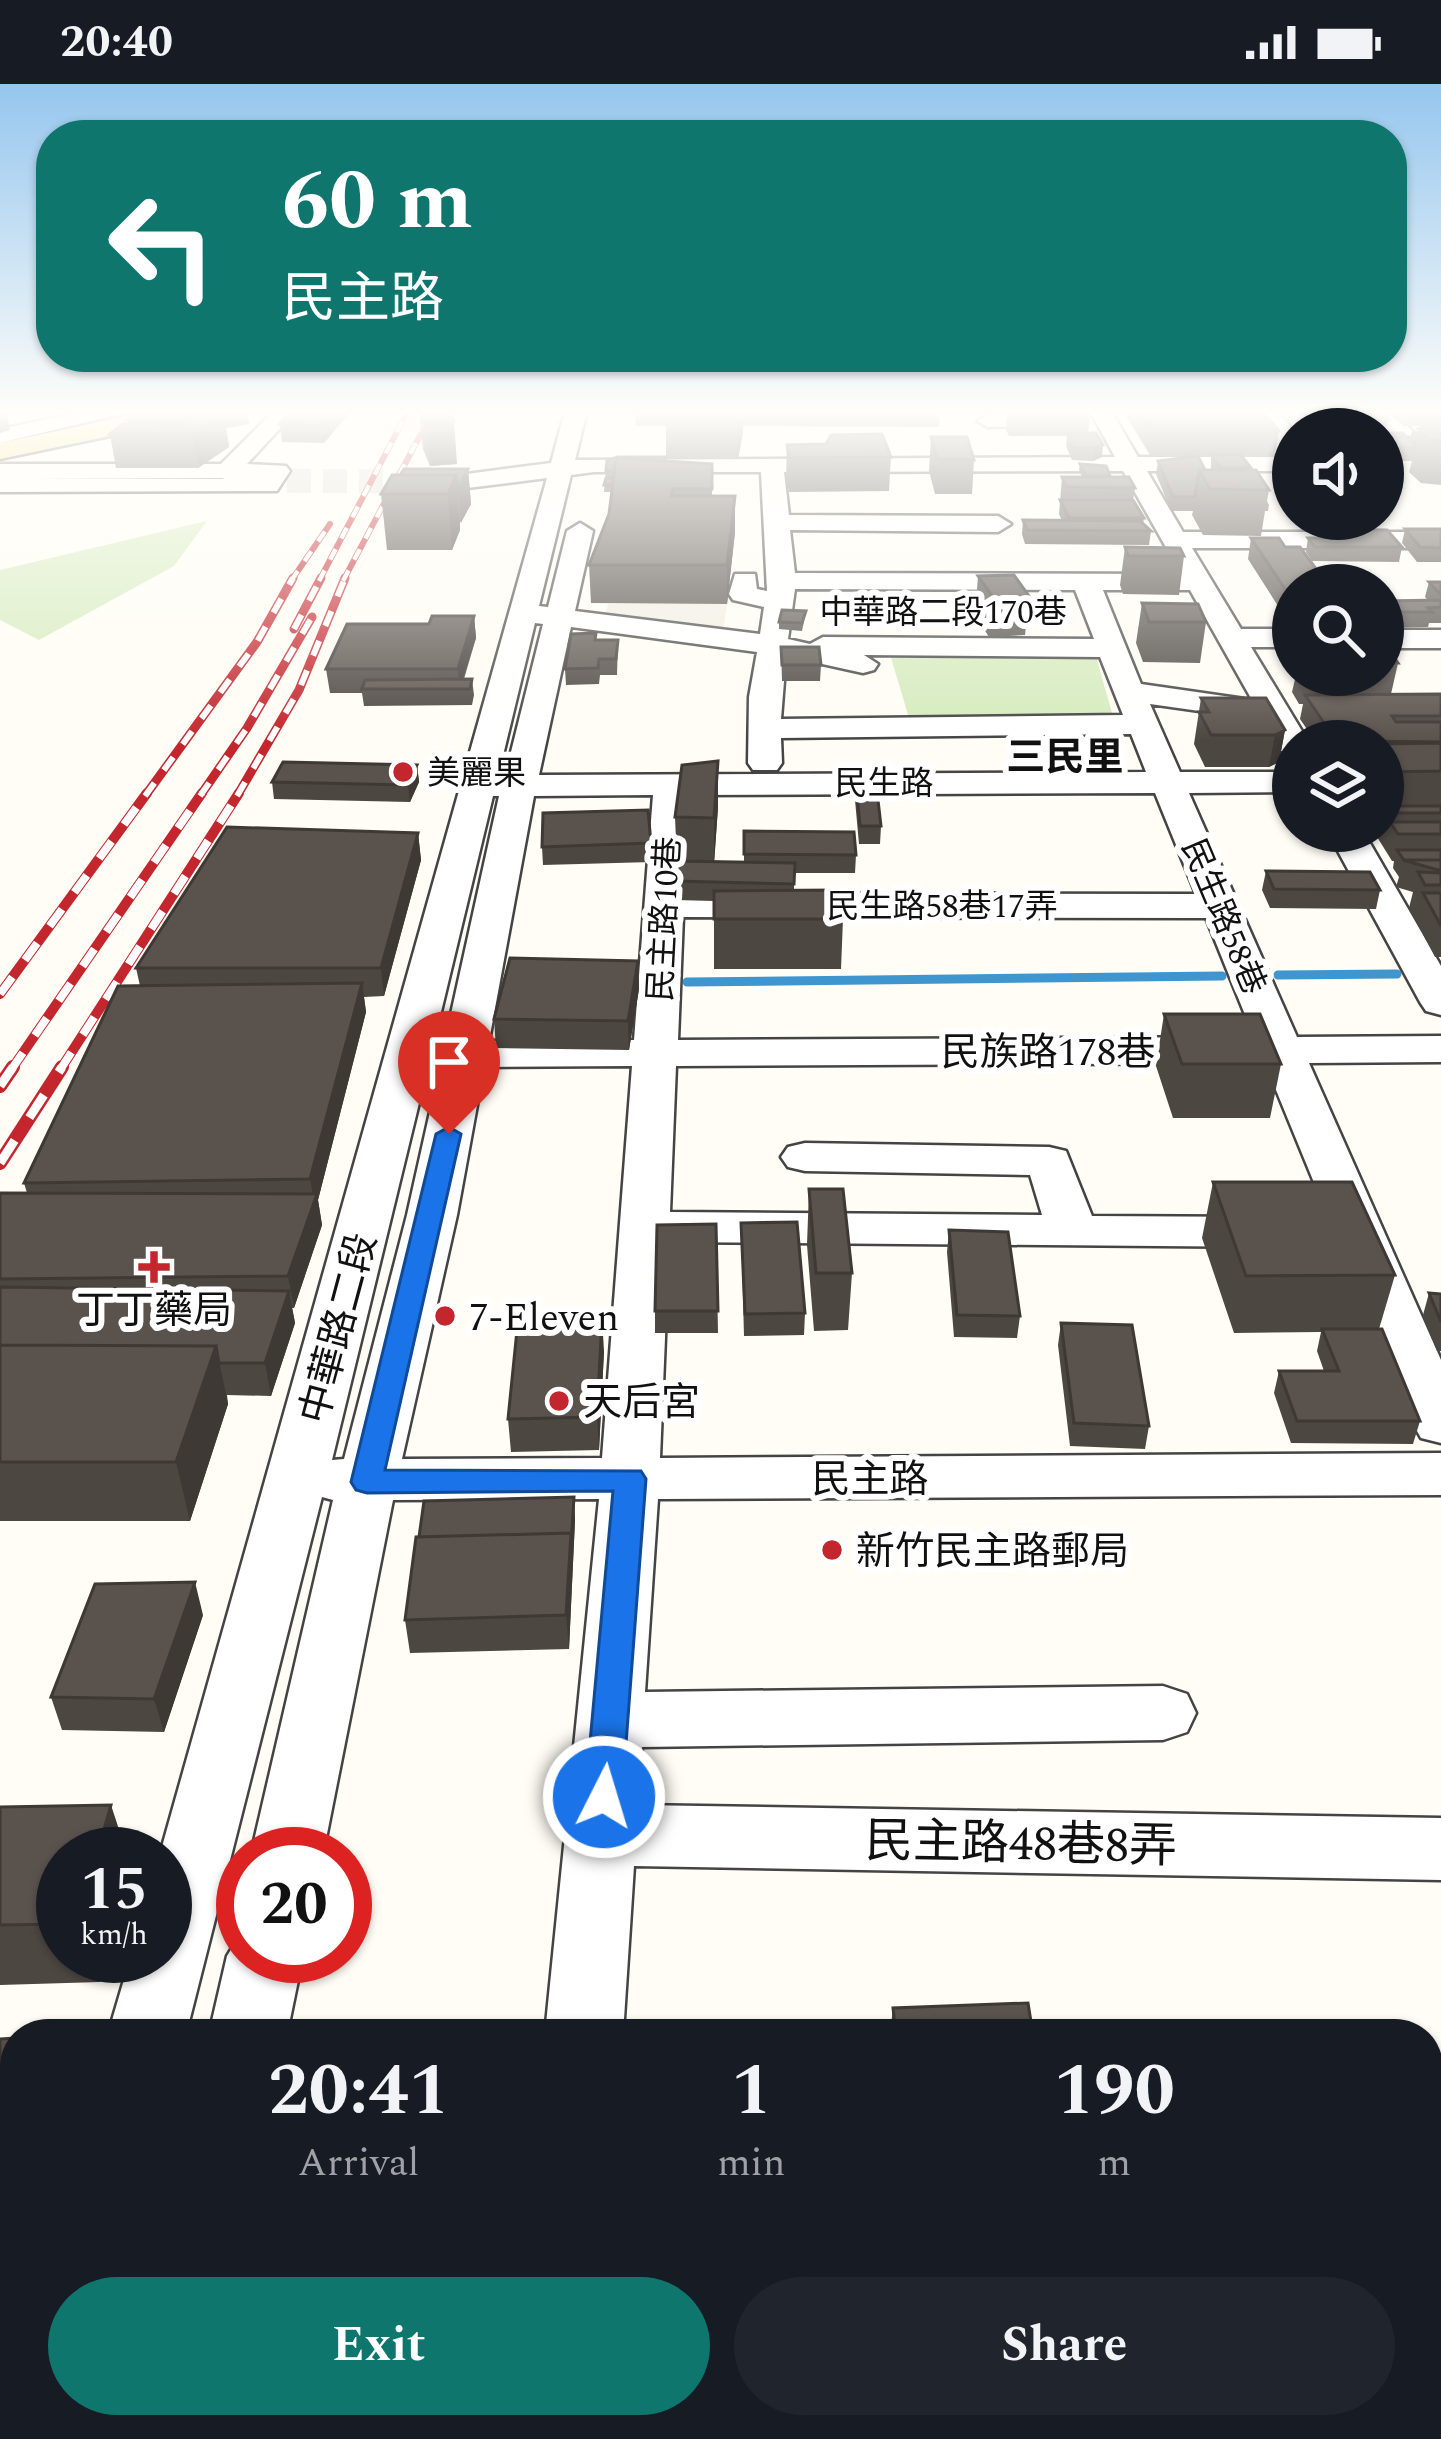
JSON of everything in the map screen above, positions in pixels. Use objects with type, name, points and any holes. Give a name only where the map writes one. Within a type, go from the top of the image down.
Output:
[{"type":"street","points":[[512,521],[523,544],[540,561]]},
{"type":"street","name":"中華路二段","points":[[293,1827],[466,1054],[497,786],[526,613],[549,521]]},
{"type":"street","name":"中華路二段","points":[[151,2019],[409,1054],[497,786],[563,617],[582,521]]},
{"type":"street","points":[[765,782],[765,729],[790,646],[768,521]]},
{"type":"street","points":[[990,521],[998,523]]},
{"type":"street","points":[[768,526],[1002,521]]},
{"type":"street","points":[[1163,521],[1278,720]]},
{"type":"street","name":"中華路二段170巷","points":[[781,592],[943,599],[998,523],[1086,582],[1143,724]]},
{"type":"street","points":[[1174,540],[1272,532]]},
{"type":"street","points":[[1404,533],[1441,540]]},
{"type":"street","points":[[745,580],[743,594],[781,592]]},
{"type":"street","points":[[1086,582],[1198,582]]},
{"type":"street","points":[[790,646],[818,619],[956,589],[943,599]]},
{"type":"street","name":"中華路二段170巷","points":[[526,613],[852,657],[1112,648]]},
{"type":"street","points":[[790,646],[885,619]]},
{"type":"street","points":[[1231,638],[1272,638]]},
{"type":"street","points":[[1404,639],[1441,639]]},
{"type":"street","points":[[1129,692],[1314,712]]},
{"type":"street","points":[[765,729],[1143,724]]},
{"type":"street","name":"民生路58巷","points":[[1143,724],[1441,1424]]},
{"type":"street","name":"民生路","points":[[497,786],[1272,782]]},
{"type":"street","name":"民主路10巷","points":[[655,1053],[670,784]]},
{"type":"street","points":[[1362,852],[1403,901],[1441,1002]]},
{"type":"street","name":"民生路58巷17弄","points":[[664,904],[1221,906]]},
{"type":"street","name":"民族路178巷","points":[[409,1054],[1441,1049]]},
{"type":"street","points":[[585,2019],[630,1479],[655,1053]]},
{"type":"street","points":[[805,1157],[1049,1160],[1072,1230]]},
{"type":"street","points":[[645,1227],[1359,1233]]},
{"type":"street","name":"民主路","points":[[298,1477],[367,1482],[1441,1474]]},
{"type":"street","points":[[610,1720],[1163,1713]]},
{"type":"street","name":"民主路48巷8弄","points":[[600,1835],[1441,1849]]},
{"type":"street","points":[[251,2019],[259,1983]]},
{"type":"green space","points":[[207,521],[174,566],[39,640],[0,620],[0,570]]},
{"type":"green space","points":[[1094,650],[1113,716],[909,718],[889,651]]},
{"type":"shaded area","points":[[608,604],[727,604],[723,632],[605,618]]},
{"type":"building","points":[[606,521],[732,521],[727,565],[589,565]]},
{"type":"building","points":[[1023,521],[1128,521],[1140,521],[1151,531],[1027,530]]},
{"type":"building","points":[[1405,529],[1441,529],[1441,548],[1420,547]]},
{"type":"building","points":[[1251,538],[1272,538],[1285,547],[1300,547],[1313,564],[1272,564],[1272,570]]},
{"type":"building","points":[[1310,540],[1396,540],[1402,547],[1315,547]]},
{"type":"building","points":[[1125,547],[1180,548],[1184,556],[1128,556]]},
{"type":"building","points":[[1014,575],[1029,596],[993,597],[978,576]]},
{"type":"building","points":[[1441,600],[1441,607],[1428,608],[1432,612],[1404,612],[1404,601]]},
{"type":"building","points":[[1142,603],[1198,604],[1206,622],[1149,622]]},
{"type":"building","points":[[782,610],[806,611],[802,623],[779,622]]},
{"type":"building","points":[[432,616],[474,616],[458,669],[326,669],[347,624],[429,624]]},
{"type":"building","points":[[596,633],[595,640],[618,640],[616,659],[599,659],[598,668],[565,669],[571,634]]},
{"type":"building","points":[[781,647],[819,647],[821,665],[782,665]]},
{"type":"building","points":[[472,679],[470,689],[362,689],[365,680]]},
{"type":"building","points":[[1441,694],[1441,716],[1322,720],[1306,696],[1404,696]]},
{"type":"building","points":[[1201,698],[1266,698],[1279,720],[1272,720],[1272,735],[1211,735],[1199,712],[1209,712]]},
{"type":"building","points":[[1404,722],[1441,722],[1441,742],[1404,742]]},
{"type":"building","points":[[1441,743],[1441,771],[1404,772],[1404,744]]},
{"type":"building","points":[[718,761],[714,818],[675,817],[682,765]]},
{"type":"building","points":[[283,762],[417,765],[408,785],[272,782]]},
{"type":"building","points":[[856,783],[876,783],[881,826],[860,826]]},
{"type":"building","points":[[1404,806],[1441,806],[1441,813],[1404,813]]},
{"type":"building","points":[[648,810],[651,843],[542,847],[543,813]]},
{"type":"building","points":[[1404,822],[1441,822],[1441,834],[1404,834]]},
{"type":"building","points":[[227,827],[418,833],[381,968],[136,968]]},
{"type":"building","points":[[744,831],[854,832],[856,855],[744,854]]},
{"type":"building","points":[[1441,850],[1441,860],[1404,860],[1398,852]]},
{"type":"building","points":[[1403,860],[1441,860],[1441,870],[1438,870]]},
{"type":"building","points":[[677,861],[795,863],[794,884],[674,881]]},
{"type":"building","points":[[1266,871],[1370,872],[1380,890],[1274,889]]},
{"type":"building","points":[[1418,872],[1441,873],[1441,885],[1425,885]]},
{"type":"building","points":[[840,890],[843,919],[714,919],[714,891]]},
{"type":"building","points":[[1423,893],[1441,893],[1441,926]]},
{"type":"building","points":[[510,958],[638,961],[628,1021],[494,1019]]},
{"type":"building","points":[[362,983],[310,1179],[24,1183],[118,986]]},
{"type":"building","points":[[1164,1014],[1260,1014],[1281,1064],[1182,1064]]},
{"type":"building","points":[[1213,1182],[1352,1182],[1395,1275],[1246,1276]]},
{"type":"building","points":[[809,1189],[843,1189],[852,1273],[816,1273]]},
{"type":"building","name":"丁丁藥局","points":[[0,1193],[317,1194],[288,1276],[0,1279]]},
{"type":"building","points":[[797,1222],[805,1313],[745,1314],[741,1223]]},
{"type":"building","points":[[716,1224],[718,1311],[655,1311],[657,1225]]},
{"type":"building","points":[[949,1230],[1008,1232],[1020,1316],[957,1315]]},
{"type":"building","points":[[0,1287],[289,1291],[265,1363],[219,1363],[216,1346],[0,1345]]},
{"type":"building","points":[[1429,1293],[1441,1294],[1441,1322]]},
{"type":"building","name":"天后宮","points":[[602,1318],[597,1417],[508,1419],[518,1320]]},
{"type":"building","points":[[1061,1323],[1132,1325],[1149,1426],[1074,1423]]},
{"type":"building","points":[[1322,1329],[1382,1329],[1420,1421],[1297,1421],[1279,1371],[1339,1371]]},
{"type":"building","points":[[0,1345],[216,1346],[176,1462],[0,1462]]},
{"type":"building","points":[[574,1497],[571,1544],[571,1533],[419,1537],[424,1501]]},
{"type":"building","points":[[571,1533],[566,1615],[405,1620],[416,1537]]},
{"type":"building","points":[[195,1582],[154,1699],[51,1697],[95,1584]]},
{"type":"building","points":[[111,1805],[105,1827],[36,1827],[36,1924],[0,1925],[0,1807]]},
{"type":"building","points":[[1028,2003],[1031,2019],[894,2019],[893,2008]]},
{"type":"waterway","points":[[1278,975],[1397,974]]},
{"type":"waterway","points":[[687,982],[1222,976]]},
{"type":"railway","points":[[319,581],[350,521]]},
{"type":"railway","points":[[343,581],[375,521]]},
{"type":"railway","points":[[293,578],[330,524]]},
{"type":"railway","points":[[145,796],[257,642],[293,578]]},
{"type":"railway","points":[[294,629],[321,578]]},
{"type":"railway","points":[[237,796],[299,690],[345,578]]},
{"type":"railway","points":[[200,796],[247,728],[312,617]]},
{"type":"railway","points":[[0,994],[147,793]]},
{"type":"railway","points":[[11,1070],[202,793]]},
{"type":"railway","points":[[60,1070],[239,793]]},
{"type":"railway","points":[[0,1086],[13,1067]]},
{"type":"railway","points":[[0,1163],[62,1067]]},
{"type":"place","name":"美麗果","points":[[403,772]]},
{"type":"place","name":"丁丁藥局","points":[[154,1267]]},
{"type":"place","name":"7-Eleven","points":[[445,1316]]},
{"type":"place","name":"天后宮","points":[[559,1401]]},
{"type":"place","name":"新竹民主路郵局","points":[[832,1550]]},
{"type":"district","name":"三民里","points":[[1065,756]]},
{"type":"route","points":[[449,1134],[367,1482],[630,1479],[604,1797]]}]
